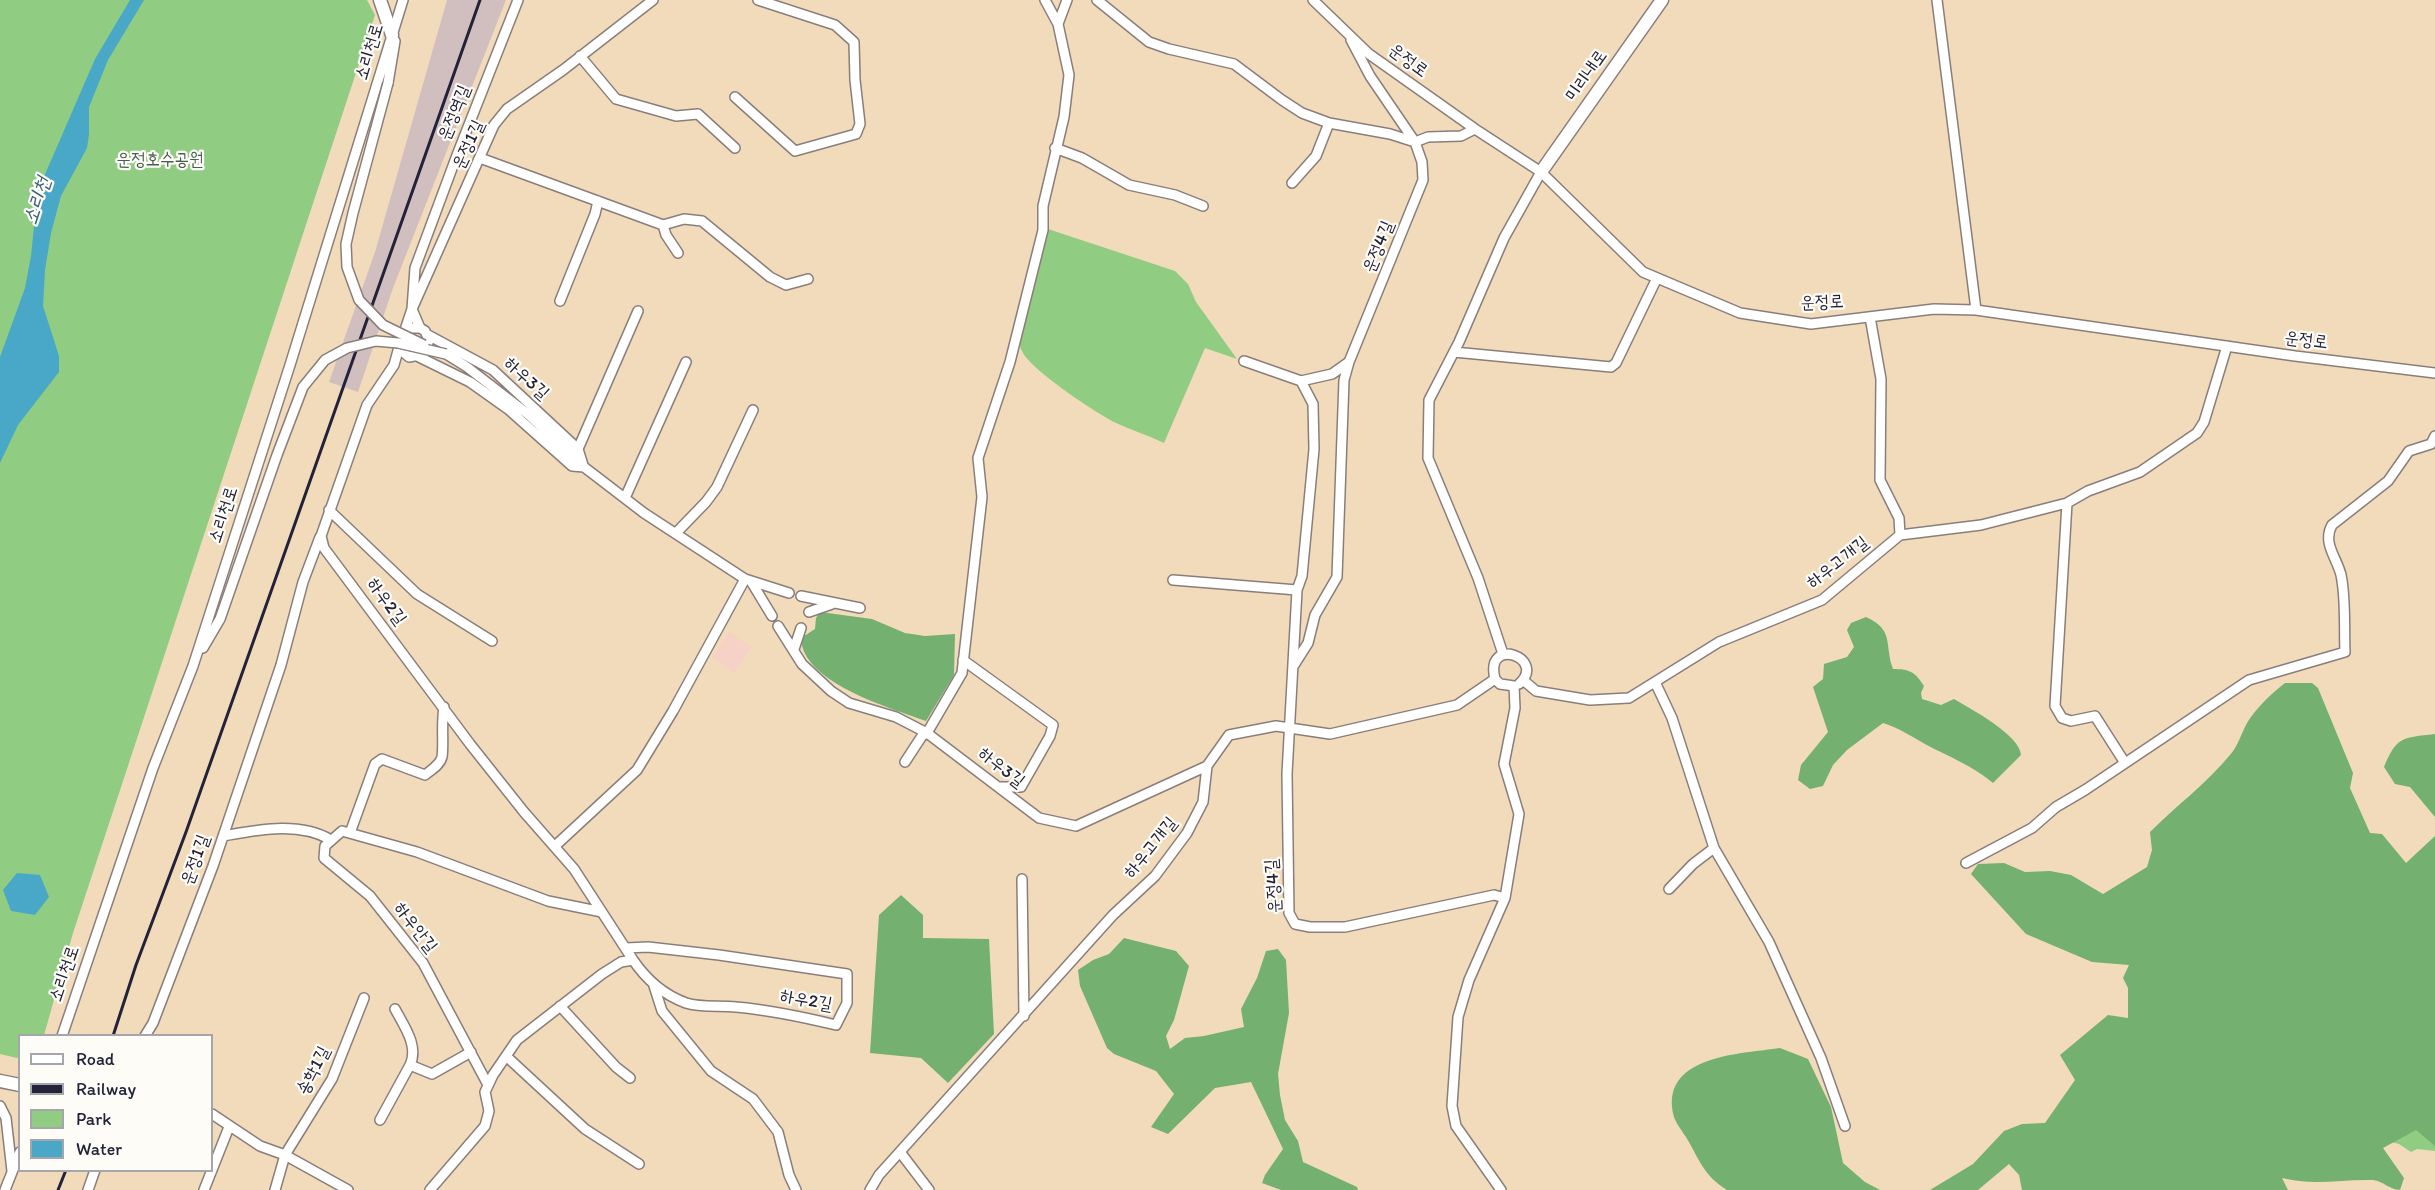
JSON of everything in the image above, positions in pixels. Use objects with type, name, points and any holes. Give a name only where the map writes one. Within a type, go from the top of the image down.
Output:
[{"type":"street","points":[[380,0],[392,35]]},
{"type":"street","points":[[403,0],[387,83],[346,244],[347,267],[359,300],[383,325],[446,354],[467,367],[529,415],[584,467]]},
{"type":"street","name":"소리천로","points":[[62,1034],[153,768],[193,666],[290,365],[403,0]]},
{"type":"street","name":"운정역길","points":[[412,309],[415,268],[518,0]]},
{"type":"street","name":"운정1길","points":[[405,330],[412,309],[494,125],[507,109],[653,0]]},
{"type":"street","points":[[735,97],[795,151],[856,134],[860,124],[854,42],[835,25],[758,0]]},
{"type":"street","points":[[905,762],[922,736],[927,733],[962,673],[982,507],[978,458],[1010,362],[1043,230],[1043,206],[1064,117],[1069,75],[1058,24],[1045,0]]},
{"type":"street","points":[[1058,24],[1067,0]]},
{"type":"street","points":[[1097,0],[1149,42],[1168,49],[1234,64],[1302,113],[1329,123],[1390,134],[1415,142],[1428,137],[1461,136],[1475,129]]},
{"type":"street","name":"운정로","points":[[1313,0],[1369,54],[1475,129],[1541,172],[1643,272],[1740,313],[1811,324],[1934,309],[1976,310],[2435,373]]},
{"type":"street","name":"미리내로","points":[[1541,172],[1662,0]]},
{"type":"street","points":[[1937,0],[1976,310]]},
{"type":"street","name":"운정4길","points":[[1293,667],[1308,643],[1315,615],[1337,577],[1344,380],[1349,362],[1423,180],[1422,162],[1415,142],[1370,76],[1346,32]]},
{"type":"street","points":[[580,56],[616,99],[676,116],[698,114],[735,148]]},
{"type":"street","points":[[1292,183],[1316,156],[1329,123]]},
{"type":"street","points":[[1056,148],[1082,158],[1129,185],[1175,195],[1203,206]]},
{"type":"street","points":[[480,158],[663,225],[684,219],[702,221],[770,277],[786,285],[808,279]]},
{"type":"street","points":[[1503,654],[1478,578],[1428,458],[1429,400],[1454,352],[1504,238],[1541,172]]},
{"type":"street","points":[[560,301],[595,214],[598,201]]},
{"type":"street","points":[[663,225],[678,253]]},
{"type":"street","points":[[1454,352],[1611,367],[1616,363],[1657,278]]},
{"type":"street","points":[[394,365],[424,354],[429,345],[412,309]]},
{"type":"street","points":[[578,449],[638,311]]},
{"type":"street","points":[[1870,317],[1881,379],[1880,480],[1899,518],[1900,535],[1981,525],[2067,503],[2088,491],[2140,472],[2197,432],[2204,422],[2227,346]]},
{"type":"street","points":[[321,536],[367,405],[394,365],[400,338],[405,330],[415,327],[424,332]]},
{"type":"street","name":"하우3길","points":[[424,332],[493,370],[578,449],[584,467]]},
{"type":"street","points":[[193,666],[220,619],[303,387],[325,360],[347,348],[376,341],[398,343],[446,354]]},
{"type":"street","points":[[399,347],[414,357]]},
{"type":"street","name":"하우3길","points":[[414,357],[470,382],[508,410],[572,466],[584,467],[676,534],[749,581],[789,593]]},
{"type":"street","points":[[1244,361],[1301,381],[1332,374],[1349,362]]},
{"type":"street","points":[[625,498],[686,362]]},
{"type":"street","name":"운정4길","points":[[1301,381],[1312,404],[1314,449],[1302,576],[1297,590],[1289,728],[1289,913],[1295,924],[1310,927],[1345,927],[1494,895],[1505,898]]},
{"type":"street","points":[[676,534],[717,487],[753,410]]},
{"type":"street","points":[[1966,863],[2032,828],[2056,807],[2249,680],[2345,652],[2341,576],[2329,544],[2329,532],[2332,525],[2388,481],[2409,451],[2431,444],[2435,436]]},
{"type":"street","points":[[2067,503],[2055,706],[2062,718],[2071,721],[2095,716],[2125,763]]},
{"type":"street","points":[[329,510],[417,594],[492,640]]},
{"type":"street","name":"하우고개길","points":[[1523,680],[1536,691],[1590,700],[1629,698],[1719,642],[1822,600],[1900,535]]},
{"type":"street","name":"운정1길","points":[[147,1034],[153,1023],[222,836],[281,665],[303,582],[321,536]]},
{"type":"street","name":"하우2길","points":[[321,536],[324,548],[524,812],[574,869],[633,960],[661,991],[687,1004],[736,1006],[786,1013],[836,1025],[847,1003],[847,974],[718,955],[648,947],[626,948]]},
{"type":"street","points":[[1173,580],[1297,590]]},
{"type":"street","points":[[555,846],[637,770],[749,581]]},
{"type":"street","name":"하우3길","points":[[749,581],[772,616]]},
{"type":"street","points":[[801,596],[860,608]]},
{"type":"street","points":[[809,612],[832,604]]},
{"type":"street","name":"하우3길","points":[[778,626],[802,664],[815,678],[849,703],[896,717],[927,733],[1039,818],[1076,826],[1206,766]]},
{"type":"street","points":[[794,650],[801,628]]},
{"type":"street","points":[[1512,653],[1520,657],[1525,664],[1526,672],[1523,680],[1514,686],[1500,684],[1495,679],[1493,669],[1496,661],[1503,654],[1512,653]]},
{"type":"street","points":[[963,660],[1053,725],[1050,736],[1021,787],[999,788]]},
{"type":"street","points":[[1206,766],[1229,735],[1276,726],[1330,734],[1456,705],[1495,679]]},
{"type":"street","points":[[1655,682],[1672,717],[1714,848],[1769,942],[1821,1058],[1845,1126]]},
{"type":"street","points":[[1501,1190],[1456,1126],[1452,1106],[1458,1017],[1469,980],[1505,898],[1519,813],[1504,764],[1515,708],[1514,686]]},
{"type":"street","points":[[350,833],[375,764],[382,759],[425,776],[437,765],[442,757],[441,724],[444,707]]},
{"type":"street","name":"하우고개길","points":[[870,1190],[879,1175],[1113,915],[1155,876],[1187,833],[1203,802],[1206,766]]},
{"type":"street","points":[[222,836],[265,829],[288,829],[324,836],[331,840],[342,831],[417,852],[548,901],[602,912]]},
{"type":"street","name":"하우안길","points":[[331,840],[325,846],[324,858],[370,896],[423,963],[488,1085],[485,1092],[489,1111],[485,1126],[430,1190]]},
{"type":"street","points":[[1669,889],[1693,864],[1714,848]]},
{"type":"street","points":[[1022,879],[1024,1016]]},
{"type":"street","points":[[488,1085],[517,1040],[621,962],[633,960]]},
{"type":"street","points":[[652,981],[662,1011],[711,1071],[753,1099],[778,1132],[789,1175],[796,1190]]},
{"type":"street","name":"송학1길","points":[[275,1190],[285,1155],[332,1079],[364,998]]},
{"type":"street","points":[[560,1006],[616,1067],[630,1078]]},
{"type":"street","points":[[380,1120],[414,1056],[411,1040],[395,1009]]},
{"type":"street","points":[[410,1065],[432,1074],[471,1052]]},
{"type":"street","points":[[506,1056],[585,1129],[639,1164]]},
{"type":"street","points":[[0,1081],[18,1085]]},
{"type":"street","points":[[0,1106],[6,1118],[12,1171]]},
{"type":"street","points":[[213,1115],[260,1146],[285,1155],[345,1189]]},
{"type":"street","points":[[213,1167],[229,1127]]},
{"type":"street","points":[[900,1152],[929,1190]]},
{"type":"street","points":[[5,1190],[18,1157]]},
{"type":"street","points":[[88,1190],[94,1172]]},
{"type":"street","points":[[204,1190],[211,1172]]},
{"type":"shaded area","points":[[447,0],[506,0],[393,288],[358,392],[329,382],[375,252]]},
{"type":"shaded area","points":[[729,632],[752,647],[734,673],[712,658]]},
{"type":"green space","name":"운정호수공원","points":[[0,0],[367,0],[375,15],[73,933],[44,1034],[18,1034],[18,1057],[0,1054]]},
{"type":"green space","points":[[1048,229],[1175,271],[1188,284],[1196,302],[1237,359],[1205,348],[1164,443],[1114,422],[1092,409],[1048,378],[1035,367],[1021,349],[1022,325]]},
{"type":"green space","points":[[820,612],[872,619],[905,633],[925,636],[955,634],[954,675],[926,721],[851,692],[816,668],[805,654],[801,638],[815,629],[816,618]]},
{"type":"green space","points":[[1866,617],[1881,627],[1885,633],[1893,669],[1912,672],[1921,681],[1924,686],[1921,693],[1922,699],[1941,705],[1954,699],[1994,723],[2019,747],[2021,755],[1993,783],[1969,766],[1883,723],[1847,750],[1833,765],[1823,786],[1810,789],[1798,780],[1801,765],[1828,732],[1813,687],[1823,679],[1824,664],[1847,657],[1854,647],[1847,630],[1851,623]]},
{"type":"green space","points":[[2285,683],[2312,683],[2318,688],[2353,773],[2350,788],[2370,833],[2382,834],[2406,863],[2435,836],[2435,1146],[2416,1130],[2383,1148],[2404,1178],[2400,1190],[2373,1180],[2316,1182],[2282,1178],[2288,1190],[2022,1190],[2019,1175],[2009,1164],[1978,1190],[1930,1190],[1973,1164],[2004,1131],[2022,1124],[2045,1123],[2075,1080],[2060,1055],[2108,1015],[2128,1018],[2128,988],[2123,978],[2129,965],[2092,962],[2026,934],[1971,874],[1978,864],[2004,863],[2025,872],[2050,871],[2071,875],[2103,894],[2147,867],[2152,850],[2150,832],[2221,766],[2235,748],[2255,712]]},
{"type":"green space","points":[[2435,734],[2435,817],[2410,787],[2395,784],[2384,767],[2393,749],[2402,740]]},
{"type":"green space","points":[[901,895],[923,915],[923,938],[989,939],[994,1034],[948,1083],[921,1058],[870,1053],[879,915]]},
{"type":"green space","points":[[1124,938],[1176,951],[1189,966],[1174,1020],[1166,1036],[1170,1049],[1185,1038],[1244,1027],[1241,1009],[1257,978],[1266,951],[1278,949],[1286,960],[1289,1013],[1278,1074],[1285,1120],[1298,1141],[1303,1162],[1357,1187],[1358,1190],[1281,1190],[1262,1183],[1283,1149],[1251,1082],[1215,1088],[1168,1134],[1151,1127],[1174,1094],[1156,1071],[1114,1054],[1107,1048],[1080,986],[1078,970],[1093,960],[1109,954]]},
{"type":"green space","points":[[1780,1048],[1808,1059],[1831,1107],[1843,1163],[1865,1182],[1880,1190],[1727,1190],[1713,1179],[1703,1166],[1674,1117],[1672,1096],[1678,1081],[1690,1070],[1706,1062],[1725,1056]]},
{"type":"green space","points":[[2435,1126],[2435,1151],[2417,1149],[2411,1152],[2399,1144],[2387,1141],[2396,1128]]},
{"type":"water","name":"소리천","points":[[130,0],[144,0],[108,60],[89,107],[87,148],[61,196],[51,233],[45,270],[43,306],[59,356],[59,372],[18,425],[0,463],[0,357],[25,288],[36,207],[43,179],[95,59]]},
{"type":"water","points":[[17,873],[40,875],[49,897],[35,915],[11,911],[3,890]]},
{"type":"railway","points":[[114,1034],[136,965],[186,832],[480,0]]},
{"type":"railway","points":[[58,1190],[65,1172]]}]
